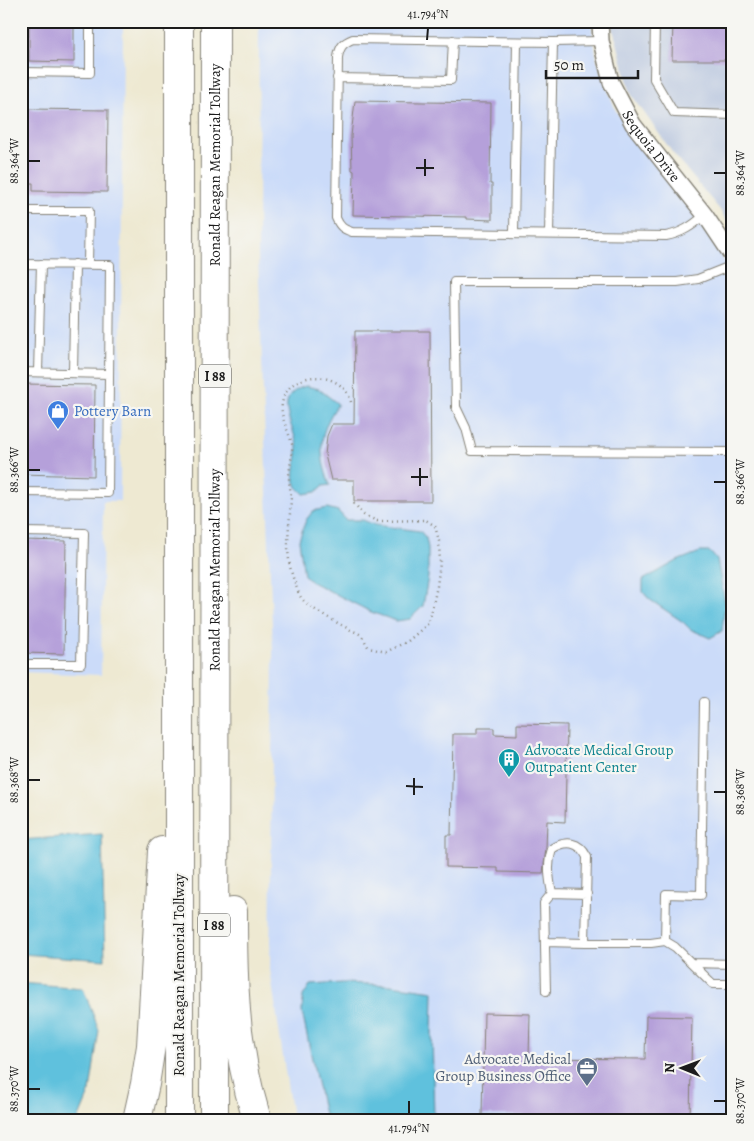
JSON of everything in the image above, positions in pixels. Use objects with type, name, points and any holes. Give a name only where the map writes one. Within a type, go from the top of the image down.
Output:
[{"type":"highway","name":"Ronald Reagan Memorial Tollway","points":[[179,1120],[180,21]]},
{"type":"highway","name":"Ronald Reagan Memorial Tollway","points":[[214,1120],[215,21]]},
{"type":"highway","points":[[215,730],[231,815],[235,997],[244,1067],[256,1120]]},
{"type":"highway","points":[[137,1120],[151,1046],[164,816],[179,775]]},
{"type":"street","name":"Sequoia Drive","points":[[600,21],[601,41],[611,82],[633,124],[705,216],[733,257]]},
{"type":"lane","points":[[21,72],[90,73],[90,21]]},
{"type":"lane","points":[[656,21],[654,79],[674,113],[733,115]]},
{"type":"lane","points":[[601,41],[518,42],[353,39],[344,43],[340,48],[338,57],[337,78],[336,218],[339,225],[344,230],[352,232],[666,236],[678,234],[690,228],[705,216]]},
{"type":"lane","points":[[337,78],[452,80],[453,40]]},
{"type":"lane","points":[[514,234],[518,42]]},
{"type":"lane","points":[[549,234],[553,42]]},
{"type":"lane","points":[[21,211],[89,211],[88,264]]},
{"type":"lane","points":[[21,264],[110,265],[108,493],[21,492]]},
{"type":"lane","points":[[38,372],[40,264]]},
{"type":"lane","points":[[73,373],[75,264]]},
{"type":"lane","points":[[733,265],[698,279],[677,282],[454,282],[454,316],[456,408],[466,428],[472,451],[733,452]]},
{"type":"lane","points":[[21,372],[109,374]]},
{"type":"lane","points":[[21,532],[84,533],[81,664],[21,664]]},
{"type":"lane","points":[[665,941],[666,894],[701,895],[704,702]]},
{"type":"lane","points":[[546,991],[544,904],[552,893],[549,878],[549,858],[552,849],[560,844],[576,845],[583,849],[587,857],[585,943]]},
{"type":"lane","points":[[552,893],[586,894]]},
{"type":"lane","points":[[544,942],[651,943],[665,941],[675,947],[712,984],[733,984]]},
{"type":"lane","points":[[692,963],[733,964]]},
{"type":"path","points":[[350,402],[349,395],[344,387],[335,381],[323,378],[303,378],[286,392],[282,404],[282,417],[292,444],[287,544],[289,562],[302,600],[362,636],[368,648],[386,652],[408,642],[428,623],[438,586],[440,541],[435,526],[426,520],[377,521],[364,515],[352,501]]},
{"type":"shaded area","points":[[21,21],[123,21],[120,501],[103,501],[101,675],[21,672]]},
{"type":"shaded area","points":[[259,21],[591,21],[597,60],[616,111],[705,227],[733,276],[733,1120],[295,1120],[291,1110],[270,970],[273,652],[258,255]]},
{"type":"shaded area","points":[[613,21],[733,21],[733,231],[720,210],[672,152],[631,94],[613,28]]},
{"type":"water","points":[[306,386],[319,389],[338,404],[331,414],[322,443],[323,463],[330,485],[323,486],[316,492],[304,494],[295,482],[297,446],[287,412],[287,404],[289,397],[295,391]]},
{"type":"water","points":[[327,508],[338,511],[346,520],[363,520],[375,525],[420,531],[426,538],[428,577],[423,606],[410,619],[396,621],[371,612],[310,581],[304,575],[299,540],[306,520],[313,511]]},
{"type":"water","points":[[700,552],[710,552],[717,560],[725,603],[722,631],[710,638],[690,629],[683,622],[649,599],[643,592],[643,580],[677,561]]},
{"type":"water","points":[[102,834],[105,960],[21,954],[21,840]]},
{"type":"water","points":[[21,983],[83,988],[99,1030],[90,1091],[78,1120],[21,1120]]},
{"type":"water","points":[[342,983],[391,985],[433,991],[434,1120],[328,1120],[323,1110],[302,1012],[303,996],[310,985]]},
{"type":"building","points":[[29,21],[74,21],[74,62],[29,61]]},
{"type":"building","points":[[673,21],[733,21],[733,60],[672,60]]},
{"type":"building","points":[[355,101],[491,103],[490,184],[492,184],[492,220],[467,219],[467,217],[353,215],[354,171],[352,170],[351,136]]},
{"type":"building","points":[[26,109],[108,110],[107,192],[33,191],[33,183],[25,183],[26,160],[21,160],[22,132],[26,132]]},
{"type":"building","points":[[355,331],[430,331],[431,501],[354,501],[354,480],[331,480],[325,455],[327,436],[332,424],[354,424]]},
{"type":"building","name":"Pottery Barn","points":[[21,384],[95,385],[94,476],[21,474]]},
{"type":"building","points":[[21,540],[66,541],[64,654],[21,653]]},
{"type":"building","name":"Advocate Medical Group Outpatient Center","points":[[517,724],[567,725],[565,822],[547,821],[543,873],[498,872],[498,868],[446,867],[446,835],[451,835],[453,734],[477,734],[477,728],[494,728],[494,734],[517,735]]},
{"type":"building","name":"Advocate Medical Group Business Office","points":[[484,1013],[530,1014],[529,1058],[645,1059],[646,1016],[692,1017],[690,1118],[482,1115]]},
{"type":"place","name":"Pottery Barn","points":[[58,430]]},
{"type":"place","name":"Advocate Medical Group Outpatient Center","points":[[509,778]]},
{"type":"place","name":"Advocate Medical Group Business Office","points":[[587,1087]]}]
